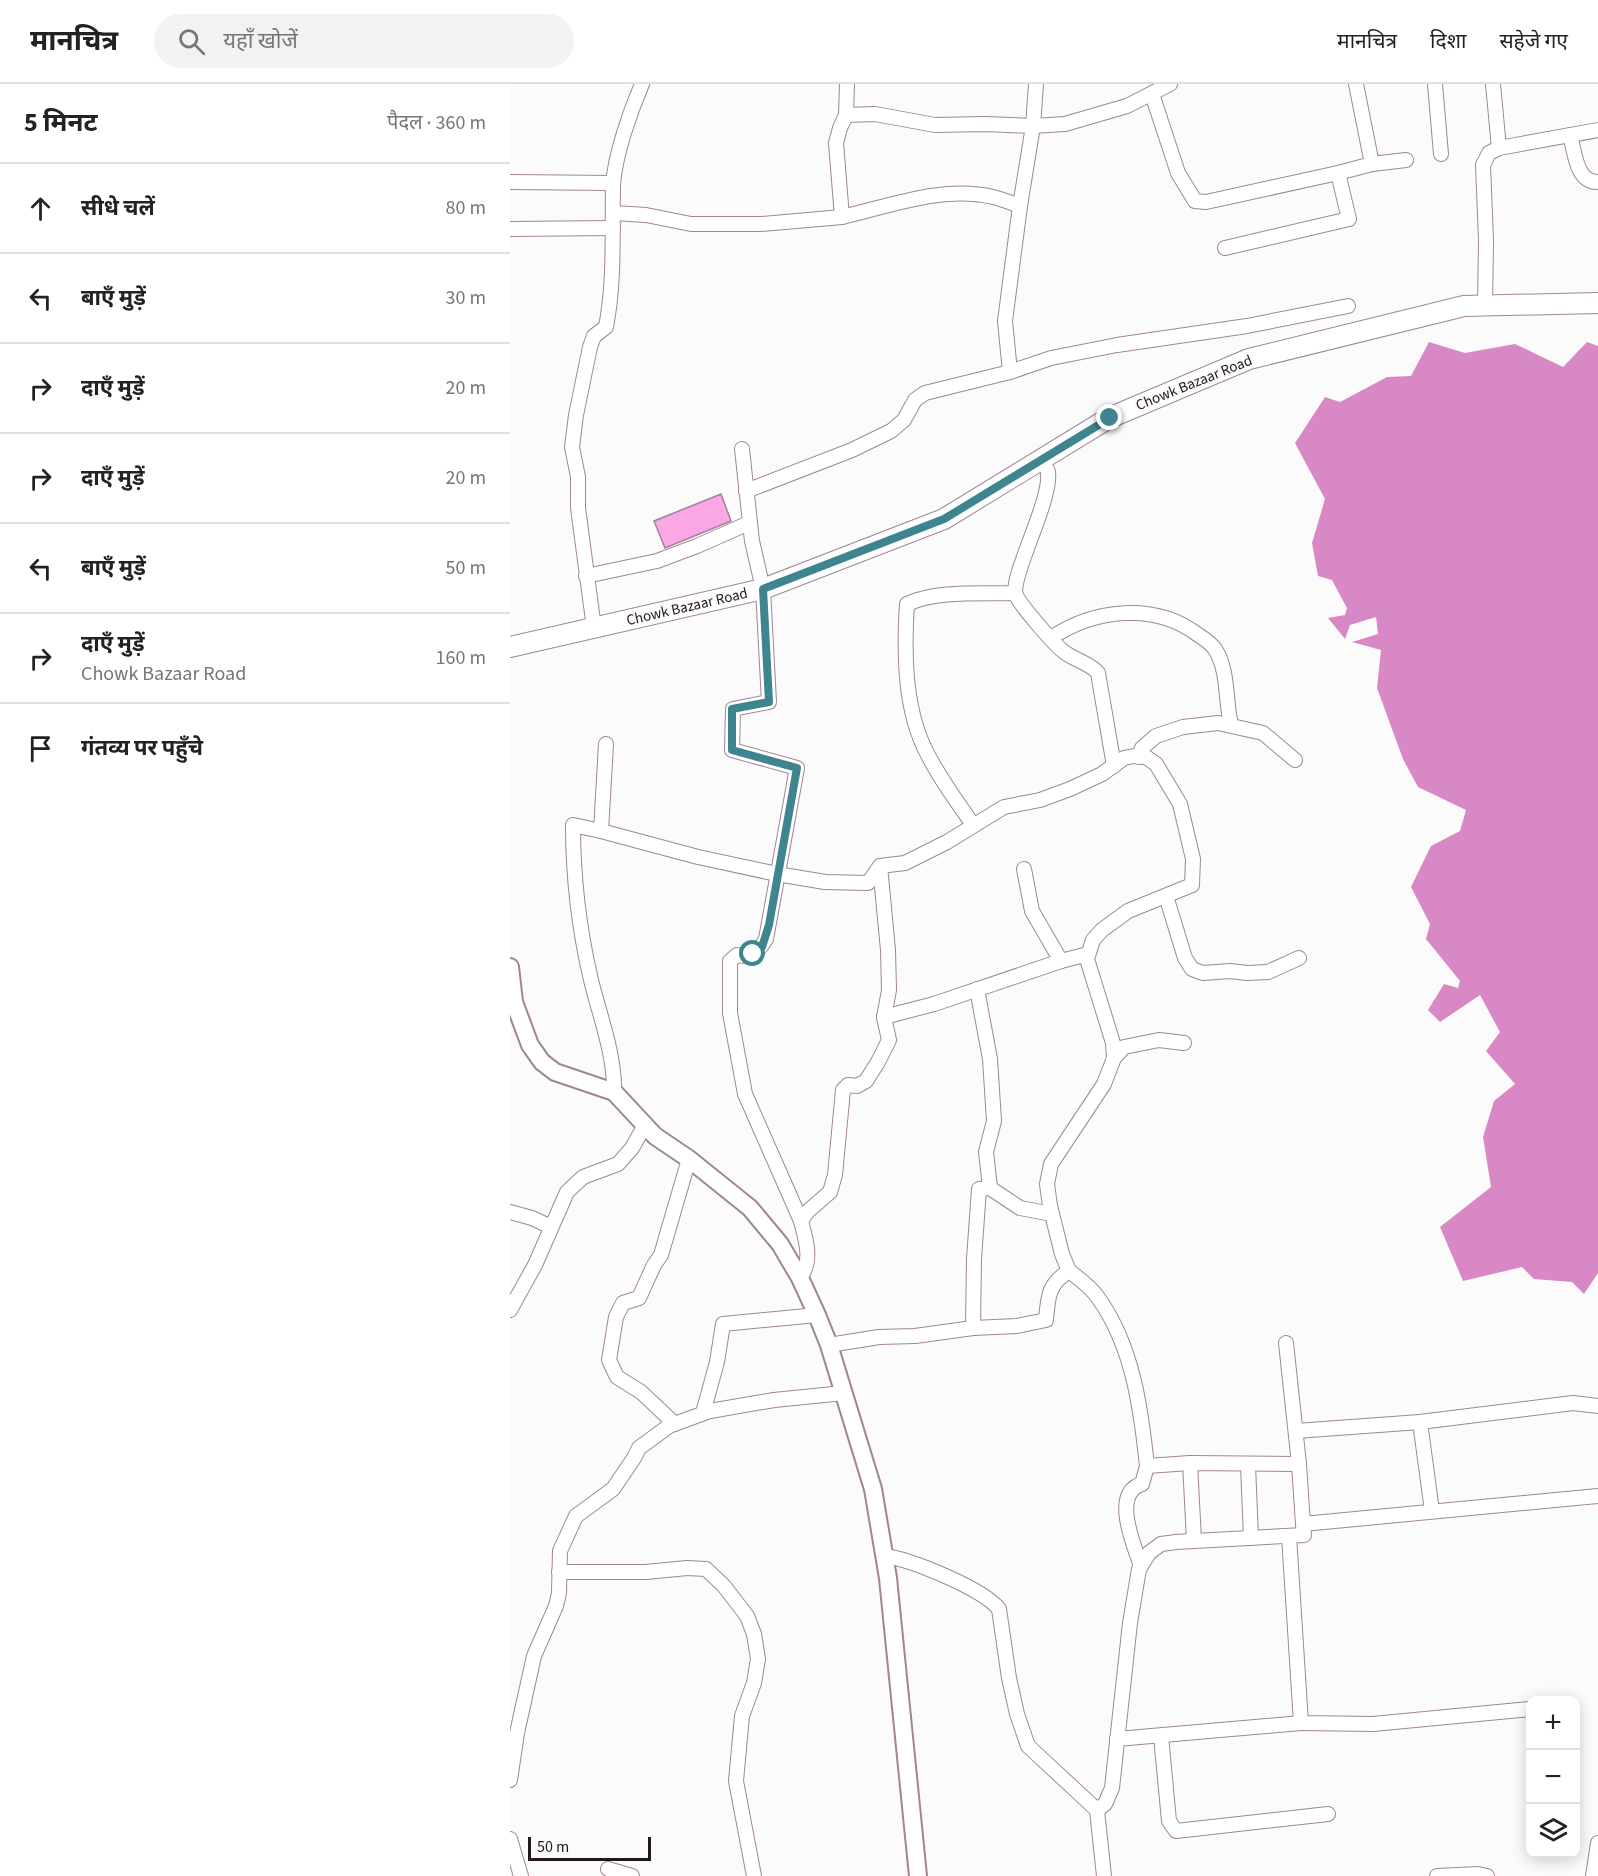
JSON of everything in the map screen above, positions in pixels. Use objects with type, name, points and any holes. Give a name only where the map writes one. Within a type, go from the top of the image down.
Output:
[{"type":"main road","name":"Chowk Bazaar Road","points":[[510,647],[763,589],[944,519],[1110,418],[1249,359],[1464,306],[1598,303]]},
{"type":"street","points":[[594,628],[578,508],[578,477],[572,447],[590,347],[594,336],[606,327],[612,276],[614,183],[622,141],[642,84]]},
{"type":"street","points":[[842,217],[836,143],[846,115],[847,84]]},
{"type":"street","points":[[1010,372],[1005,321],[1033,126],[1036,84]]},
{"type":"street","points":[[846,115],[875,114],[935,125],[1065,124],[1127,106],[1170,84]]},
{"type":"street","points":[[1356,84],[1372,164]]},
{"type":"street","points":[[1435,84],[1441,154]]},
{"type":"street","points":[[1493,84],[1499,148]]},
{"type":"street","points":[[1152,94],[1178,173],[1195,201],[1206,202],[1338,174],[1372,164],[1406,160]]},
{"type":"street","points":[[1485,306],[1486,241],[1483,165],[1489,153],[1499,148],[1598,130]]},
{"type":"street","points":[[1570,135],[1581,176],[1588,182],[1598,182]]},
{"type":"street","points":[[1225,248],[1349,219],[1338,174]]},
{"type":"street","points":[[510,183],[614,183]]},
{"type":"street","points":[[614,213],[646,215],[691,224],[761,224],[842,217],[937,195],[966,194],[992,197],[1020,206]]},
{"type":"street","points":[[510,229],[613,228]]},
{"type":"street","points":[[746,491],[852,450],[891,431],[904,420],[915,400],[925,393],[1010,372],[1051,358],[1106,347],[1247,326],[1348,306]]},
{"type":"street","points":[[742,449],[749,523],[763,589],[769,702],[732,709],[732,750],[797,768],[769,925],[762,947],[753,954],[745,957],[737,955],[730,961],[730,1013],[745,1094],[801,1221],[807,1244],[808,1263],[800,1278]]},
{"type":"street","points":[[1041,460],[1048,471],[1046,485],[1014,593],[1062,650],[1098,673],[1114,766]]},
{"type":"street","points":[[586,576],[657,561],[749,523]]},
{"type":"street","points":[[974,825],[939,774],[923,745],[915,721],[907,681],[905,643],[907,604],[942,596],[1014,593]]},
{"type":"street","points":[[1051,638],[1069,626],[1097,617],[1128,612],[1162,617],[1181,623],[1214,647],[1221,661],[1226,706],[1231,725]]},
{"type":"street","points":[[1138,756],[1142,748],[1156,736],[1183,727],[1218,723],[1263,733],[1294,760]]},
{"type":"street","points":[[601,831],[606,744]]},
{"type":"street","points":[[880,866],[905,864],[947,842],[1004,807],[1040,800],[1070,789],[1090,780],[1124,758],[1146,757],[1156,764],[1180,804],[1193,859],[1192,885],[1128,910],[1093,940],[1087,959],[1113,1043],[1114,1058]]},
{"type":"street","points":[[614,1092],[614,1074],[590,978],[577,905],[573,825],[698,857],[825,882],[868,883],[880,866]]},
{"type":"street","points":[[801,1221],[807,1212],[830,1192],[835,1174],[843,1090],[848,1085],[857,1086],[866,1080],[889,1040],[884,1017],[889,990],[888,950],[880,866]]},
{"type":"street","points":[[1024,869],[1032,911],[1061,961]]},
{"type":"street","points":[[1166,896],[1185,958],[1192,969],[1203,973],[1268,972],[1299,958]]},
{"type":"street","points":[[884,1017],[934,1004],[1088,954]]},
{"type":"street","points":[[510,967],[512,1003],[530,1045],[542,1062],[555,1072],[614,1092],[655,1136],[689,1159],[750,1208],[780,1244],[800,1278],[817,1315],[829,1345],[873,1490],[884,1556],[918,1876]]},
{"type":"street","points":[[976,989],[990,1059],[994,1121],[986,1152],[990,1188]]},
{"type":"street","points":[[1141,1566],[1128,1526],[1126,1510],[1129,1494],[1135,1486],[1142,1484],[1147,1466],[1142,1416],[1124,1351],[1113,1322],[1098,1298],[1069,1271],[1062,1254],[1047,1184],[1051,1164],[1104,1084],[1114,1058],[1124,1047],[1159,1041],[1184,1043]]},
{"type":"street","points":[[510,1310],[535,1265],[567,1192],[584,1177],[618,1164],[632,1148],[645,1125]]},
{"type":"street","points":[[675,1424],[641,1392],[617,1377],[609,1360],[616,1317],[623,1303],[639,1298],[654,1265],[661,1256],[689,1159]]},
{"type":"street","points":[[973,1328],[974,1259],[979,1189],[990,1188],[1020,1208],[1052,1214]]},
{"type":"street","points":[[510,1212],[532,1218],[551,1227]]},
{"type":"street","points":[[829,1345],[879,1337],[915,1336],[973,1328],[1017,1326],[1046,1320],[1048,1294],[1058,1278],[1069,1271]]},
{"type":"street","points":[[703,1413],[717,1362],[723,1324],[817,1315]]},
{"type":"street","points":[[1097,1810],[1105,1804],[1112,1788],[1130,1623],[1141,1566],[1149,1553],[1161,1544],[1194,1540],[1304,1535],[1286,1343]]},
{"type":"street","points":[[510,1780],[517,1733],[534,1656],[556,1606],[559,1593],[560,1551],[576,1516],[613,1489],[639,1448],[652,1437],[675,1424],[703,1413],[774,1400],[844,1393]]},
{"type":"street","points":[[1296,1431],[1420,1422],[1573,1403],[1598,1406]]},
{"type":"street","points":[[1420,1422],[1432,1511]]},
{"type":"street","points":[[1147,1466],[1190,1463],[1299,1464]]},
{"type":"street","points":[[1190,1463],[1194,1540]]},
{"type":"street","points":[[1248,1465],[1251,1538]]},
{"type":"street","points":[[1303,1524],[1598,1496]]},
{"type":"street","points":[[1289,1536],[1301,1724]]},
{"type":"street","points":[[884,1556],[916,1563],[957,1582],[993,1602],[999,1609],[1009,1678],[1017,1714],[1028,1746],[1097,1810],[1104,1876]]},
{"type":"street","points":[[559,1572],[615,1573],[687,1568],[706,1569],[724,1586],[747,1616],[754,1634],[758,1659],[754,1683],[742,1716],[736,1781],[754,1876]]},
{"type":"street","points":[[1118,1739],[1301,1724],[1373,1724],[1526,1709]]},
{"type":"street","points":[[1161,1736],[1169,1821],[1176,1831],[1328,1814]]},
{"type":"street","points":[[510,1839],[521,1876]]},
{"type":"street","points":[[1593,1876],[1598,1843]]},
{"type":"street","points":[[608,1869],[632,1876]]},
{"type":"street","points":[[1437,1876],[1478,1874],[1487,1876]]},
{"type":"shaded area","points":[[1429,342],[1465,353],[1515,344],[1563,367],[1587,342],[1598,346],[1598,1273],[1584,1294],[1572,1282],[1534,1279],[1522,1267],[1463,1281],[1440,1227],[1491,1187],[1483,1137],[1494,1101],[1515,1084],[1486,1051],[1500,1032],[1480,995],[1440,1022],[1428,1010],[1444,984],[1458,988],[1460,981],[1426,939],[1430,924],[1411,887],[1431,846],[1460,831],[1466,810],[1418,787],[1403,759],[1377,688],[1381,650],[1352,642],[1378,634],[1376,617],[1350,625],[1345,639],[1328,618],[1345,615],[1347,608],[1332,580],[1318,576],[1312,543],[1325,499],[1295,443],[1325,397],[1340,402],[1387,377],[1411,376]]},
{"type":"building","points":[[721,494],[731,521],[665,548],[654,521]]},
{"type":"route","points":[[753,954],[762,947],[766,939],[797,768],[732,750],[732,709],[769,702],[763,589],[944,519],[1110,418]]}]
